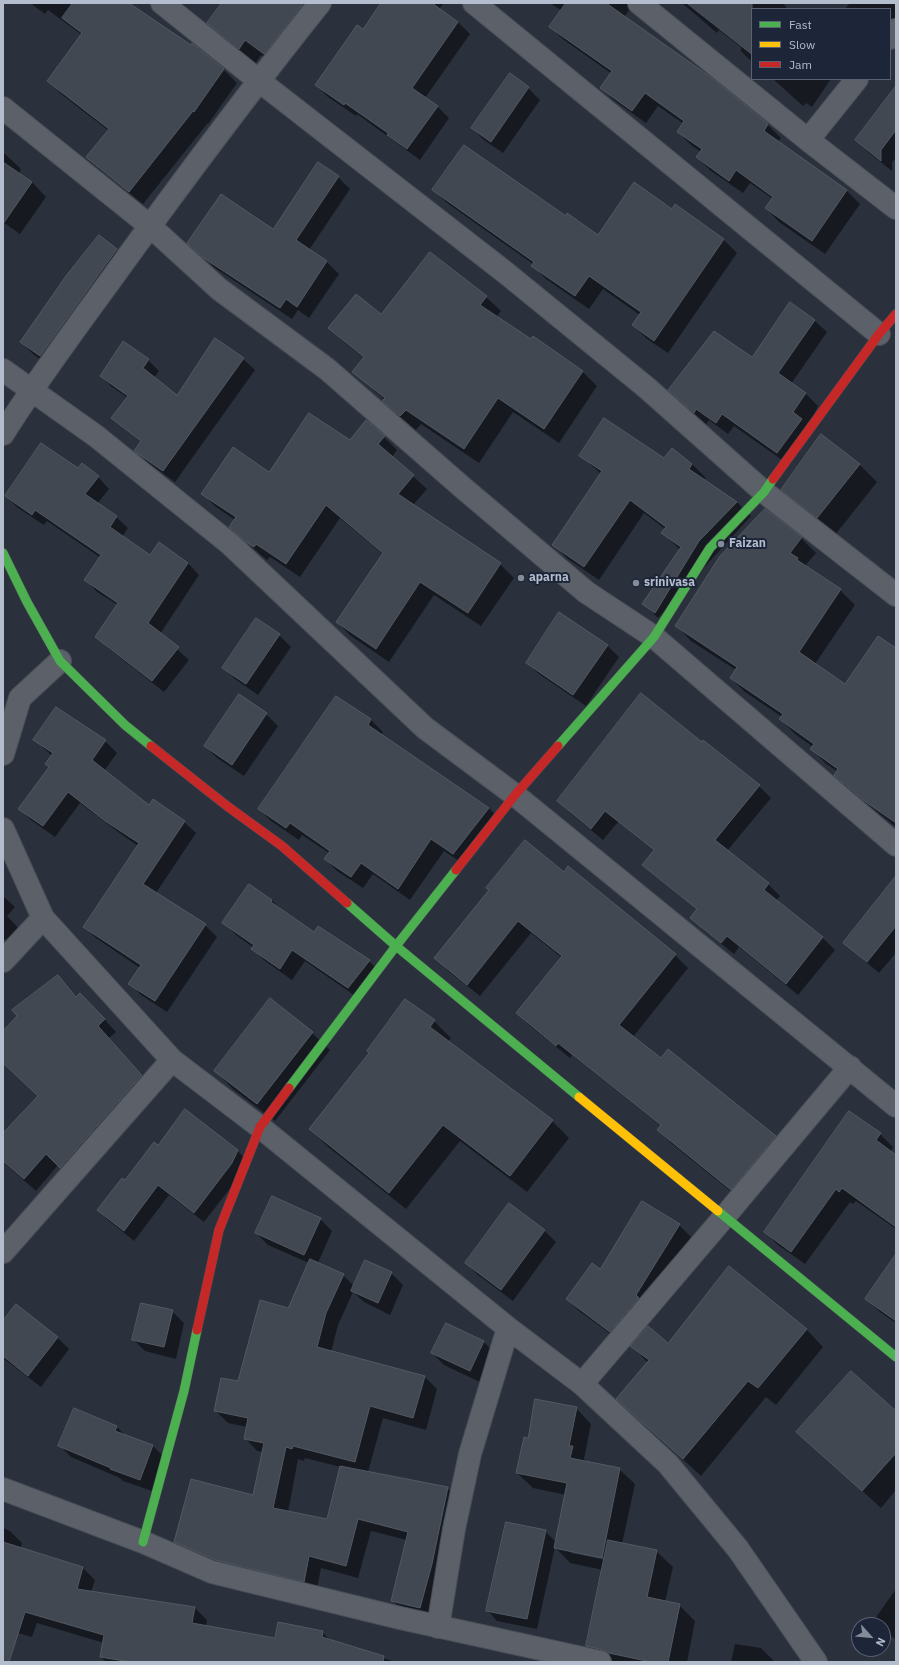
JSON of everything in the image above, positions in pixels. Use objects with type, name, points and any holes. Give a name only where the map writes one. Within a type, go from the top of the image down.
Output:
[{"type":"street","points":[[162,3],[258,80],[506,273],[647,388],[764,492],[896,595]]},
{"type":"street","points":[[3,434],[30,390],[150,226],[258,80],[320,3]]},
{"type":"street","points":[[474,3],[879,334]]},
{"type":"street","points":[[639,3],[808,140],[896,208]]},
{"type":"street","points":[[808,140],[856,80]]},
{"type":"street","points":[[3,108],[150,226],[219,289],[327,369],[462,487],[586,592],[654,637],[896,845]]},
{"type":"street","points":[[143,1542],[184,1391],[219,1230],[260,1127],[396,946],[515,795],[654,637],[710,548],[764,492],[879,334],[895,318]]},
{"type":"street","points":[[3,370],[96,436],[230,544],[425,728],[515,795],[896,1106]]},
{"type":"street","points":[[3,552],[27,602],[60,661],[125,725],[227,806],[282,846],[396,946],[896,1357]]},
{"type":"street","points":[[3,754],[20,698],[60,661]]},
{"type":"street","points":[[6,842],[43,918],[172,1060],[260,1127],[508,1328],[582,1384],[668,1464],[738,1549],[816,1662]]},
{"type":"street","points":[[3,961],[43,918]]},
{"type":"street","points":[[3,1252],[172,1060]]},
{"type":"street","points":[[582,1384],[850,1067]]},
{"type":"street","points":[[438,1627],[454,1529],[470,1454],[508,1328]]},
{"type":"street","points":[[3,1489],[143,1542],[212,1572],[438,1627],[600,1662]]},
{"type":"building","points":[[73,3],[129,3],[191,45],[192,43],[224,69],[194,112],[193,111],[129,192],[86,157],[109,129],[47,81],[82,33],[62,18]]},
{"type":"building","points":[[222,3],[304,3],[264,54],[245,40],[239,49],[207,23]]},
{"type":"building","points":[[381,3],[432,3],[458,22],[412,88],[438,106],[407,149],[387,135],[388,133],[345,103],[344,105],[315,85],[357,25],[363,29]]},
{"type":"building","points":[[566,3],[606,3],[712,78],[768,124],[764,131],[847,190],[812,241],[765,208],[773,197],[736,170],[729,181],[696,157],[702,149],[677,132],[684,121],[645,93],[632,111],[600,88],[612,71],[549,27]]},
{"type":"building","points":[[687,3],[752,3],[751,53]]},
{"type":"building","points":[[510,73],[529,87],[491,142],[471,128]]},
{"type":"building","points":[[896,86],[896,130],[881,150],[881,161],[855,140]]},
{"type":"building","points":[[464,145],[566,216],[567,213],[598,235],[634,182],[672,209],[675,204],[724,239],[654,341],[632,325],[641,312],[589,276],[575,296],[531,266],[534,262],[432,190]]},
{"type":"building","points":[[3,162],[32,182],[3,224]]},
{"type":"building","points":[[318,162],[339,176],[296,240],[327,261],[297,307],[286,299],[280,308],[202,257],[187,243],[221,194],[273,229]]},
{"type":"building","points":[[99,235],[117,249],[40,356],[20,342],[66,276]]},
{"type":"building","points":[[430,252],[487,296],[480,305],[531,339],[533,336],[583,371],[544,429],[498,398],[464,449],[406,410],[400,416],[382,401],[385,398],[352,372],[364,357],[328,328],[356,294],[381,314]]},
{"type":"building","points":[[790,302],[815,320],[778,373],[806,393],[793,412],[802,419],[777,453],[722,414],[716,423],[696,409],[694,413],[668,390],[714,331],[752,357]]},
{"type":"building","points":[[215,338],[244,358],[163,471],[134,451],[141,441],[111,418],[128,396],[100,376],[123,341],[149,359],[143,368],[177,395]]},
{"type":"building","points":[[309,413],[350,440],[366,420],[385,436],[378,444],[414,475],[398,494],[501,563],[468,613],[420,582],[376,649],[336,622],[383,553],[326,505],[286,564],[256,544],[254,547],[246,542],[229,527],[236,517],[201,494],[233,447],[269,472]]},
{"type":"building","points":[[604,418],[664,458],[672,448],[692,464],[689,469],[737,502],[699,541],[655,613],[642,604],[681,547],[661,533],[666,527],[630,500],[584,567],[552,545],[602,471],[579,456]]},
{"type":"building","points":[[821,434],[860,464],[817,518],[781,490]]},
{"type":"building","points":[[41,443],[78,468],[82,463],[99,476],[85,494],[117,516],[110,527],[150,555],[159,542],[188,563],[148,623],[179,647],[152,681],[95,637],[118,603],[84,580],[101,555],[35,510],[32,515],[5,496]]},
{"type":"building","points":[[765,509],[802,537],[790,553],[798,558],[797,560],[841,589],[799,652],[845,684],[878,636],[896,648],[896,823],[863,800],[834,775],[838,769],[810,749],[814,744],[779,719],[783,714],[730,678],[737,667],[675,626],[720,556]]},
{"type":"building","points":[[559,612],[608,645],[573,695],[526,663]]},
{"type":"building","points":[[256,618],[280,634],[246,684],[222,668]]},
{"type":"building","points":[[641,693],[702,742],[703,740],[760,785],[715,840],[769,883],[764,890],[823,937],[786,984],[727,936],[721,943],[690,918],[697,909],[642,865],[654,850],[605,811],[591,829],[557,801]]},
{"type":"building","points":[[239,694],[267,713],[232,765],[204,746]]},
{"type":"building","points":[[336,696],[371,719],[368,725],[489,808],[453,854],[431,839],[398,889],[361,863],[351,877],[324,859],[330,851],[290,823],[286,828],[258,809]]},
{"type":"building","points":[[56,707],[106,740],[92,760],[149,805],[153,799],[185,821],[143,884],[206,924],[155,1001],[128,984],[141,965],[83,927],[139,843],[105,821],[68,792],[43,826],[18,809],[49,767],[45,764],[53,753],[33,740]]},
{"type":"building","points":[[525,840],[564,872],[568,866],[676,954],[619,1025],[661,1058],[668,1049],[776,1136],[731,1190],[657,1130],[661,1125],[558,1043],[556,1046],[516,1013],[562,956],[518,921],[467,985],[434,958],[489,890],[486,888]]},
{"type":"building","points":[[896,876],[896,926],[867,962],[843,943]]},
{"type":"building","points":[[249,884],[272,900],[271,902],[314,932],[318,926],[370,960],[348,988],[292,950],[280,969],[251,949],[254,945],[222,923]]},
{"type":"building","points":[[58,975],[76,997],[80,993],[105,1019],[98,1026],[142,1075],[60,1168],[46,1154],[24,1179],[3,1161],[3,1133],[38,1096],[3,1063],[3,1031],[17,1016],[12,1010]]},
{"type":"building","points":[[270,998],[313,1032],[257,1104],[214,1071]]},
{"type":"building","points":[[405,999],[435,1020],[430,1027],[553,1120],[510,1176],[443,1125],[389,1193],[309,1129],[369,1053],[367,1051]]},
{"type":"building","points":[[185,1109],[238,1150],[232,1163],[194,1213],[158,1185],[124,1231],[97,1210],[122,1178],[125,1180],[154,1142],[158,1145]]},
{"type":"building","points":[[849,1111],[881,1133],[876,1140],[896,1155],[896,1227],[842,1188],[839,1192],[836,1189],[791,1252],[764,1232]]},
{"type":"building","points":[[272,1196],[321,1218],[304,1255],[255,1233]]},
{"type":"building","points":[[642,1201],[680,1224],[636,1295],[639,1298],[610,1332],[566,1299],[592,1263],[600,1269]]},
{"type":"building","points":[[509,1203],[545,1230],[501,1290],[465,1263]]},
{"type":"building","points":[[896,1254],[896,1321],[865,1299]]},
{"type":"building","points":[[310,1259],[344,1274],[326,1313],[317,1347],[425,1376],[413,1418],[370,1406],[355,1462],[293,1446],[292,1449],[286,1447],[273,1508],[327,1519],[340,1466],[448,1487],[432,1564],[420,1608],[391,1601],[408,1532],[358,1519],[346,1566],[309,1556],[304,1582],[216,1560],[174,1542],[191,1479],[253,1495],[264,1443],[244,1439],[248,1418],[214,1411],[221,1378],[238,1381],[260,1300],[288,1308]]},
{"type":"building","points":[[365,1260],[392,1272],[378,1303],[351,1291]]},
{"type":"building","points":[[729,1266],[807,1329],[758,1388],[748,1381],[683,1459],[616,1399],[649,1360],[630,1346],[648,1326],[668,1343]]},
{"type":"building","points":[[141,1303],[173,1310],[164,1347],[132,1340]]},
{"type":"building","points":[[16,1304],[58,1337],[28,1376],[3,1356],[3,1321]]},
{"type":"building","points":[[446,1323],[484,1341],[470,1371],[431,1353]]},
{"type":"building","points":[[851,1371],[896,1411],[896,1453],[862,1491],[796,1432]]},
{"type":"building","points":[[535,1399],[577,1407],[569,1446],[573,1446],[570,1458],[620,1468],[602,1558],[554,1548],[567,1483],[516,1473],[524,1437],[528,1438]]},
{"type":"building","points":[[74,1408],[117,1426],[115,1431],[153,1445],[140,1480],[110,1469],[111,1468],[58,1446]]},
{"type":"building","points":[[506,1522],[546,1530],[527,1619],[486,1611]]},
{"type":"building","points":[[608,1540],[657,1550],[647,1597],[680,1604],[668,1662],[651,1662],[609,1653],[586,1646]]},
{"type":"building","points":[[3,1542],[83,1567],[77,1589],[195,1607],[192,1623],[275,1638],[278,1622],[323,1631],[322,1637],[384,1656],[383,1662],[131,1662],[100,1657],[104,1635],[25,1612],[9,1662],[3,1662]]},
{"type":"traffic: fast","points":[[558,746],[654,637],[710,548],[764,492],[773,479]]},
{"type":"traffic: fast","points":[[3,553],[27,602],[60,661],[125,725],[151,746]]},
{"type":"traffic: fast","points":[[289,1088],[396,946],[456,870]]},
{"type":"traffic: fast","points":[[347,903],[396,946],[579,1097]]},
{"type":"traffic: fast","points":[[718,1211],[896,1357]]},
{"type":"traffic: fast","points":[[143,1542],[184,1391],[197,1330]]},
{"type":"traffic: slow","points":[[579,1097],[718,1211]]},
{"type":"traffic: jam","points":[[773,479],[879,334],[896,314]]},
{"type":"traffic: jam","points":[[151,746],[227,806],[282,846],[347,903]]},
{"type":"traffic: jam","points":[[456,870],[515,795],[558,746]]},
{"type":"traffic: jam","points":[[197,1330],[219,1230],[260,1127],[289,1088]]},
{"type":"place","name":"Faizan","points":[[721,544]]},
{"type":"place","name":"aparna","points":[[521,578]]},
{"type":"place","name":"srinivasa","points":[[636,583]]}]
